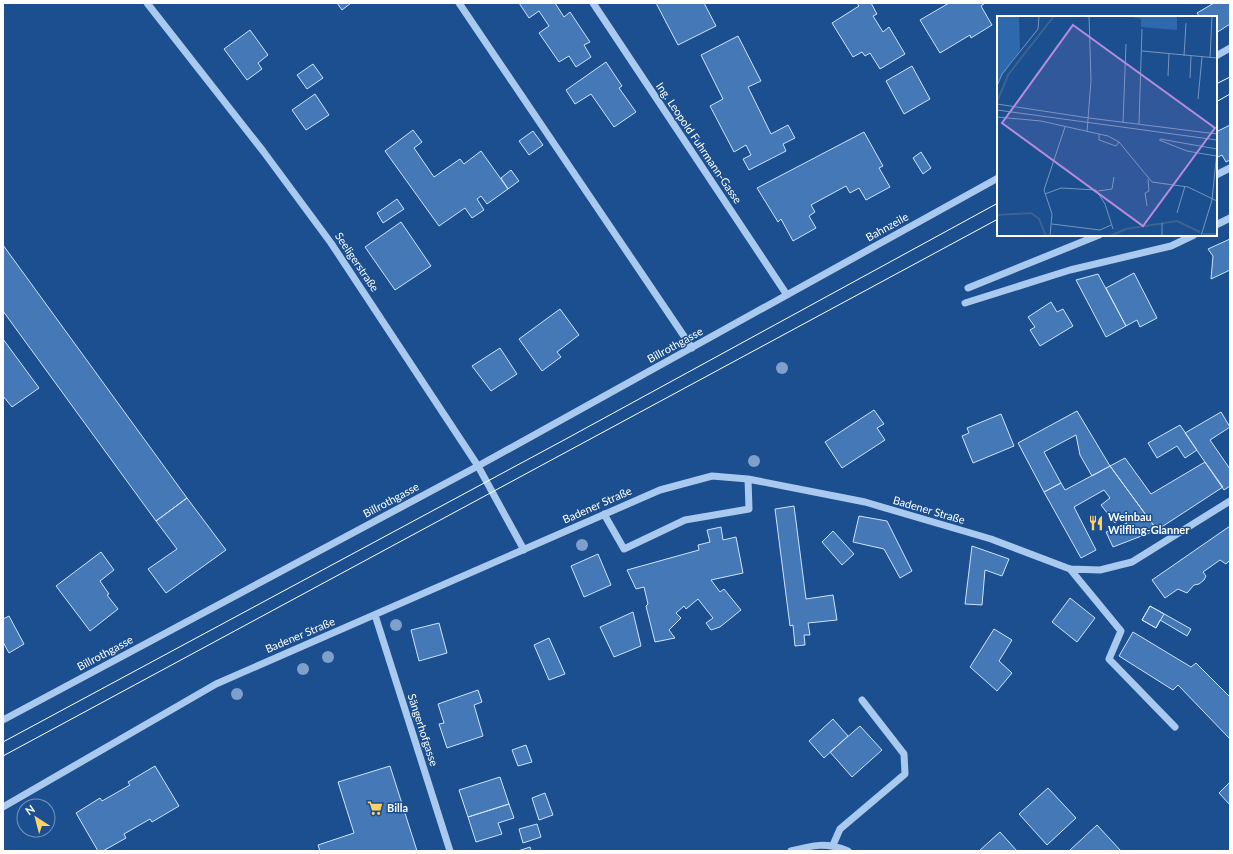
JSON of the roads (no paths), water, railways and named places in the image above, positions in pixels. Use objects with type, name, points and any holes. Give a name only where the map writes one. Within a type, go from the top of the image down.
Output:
[{"type":"street","name":"Seeligerstraße","points":[[147,3],[263,152],[331,243],[478,466],[524,550]]},
{"type":"street","points":[[459,3],[692,348]]},
{"type":"street","name":"Ing. Leopold Fuhrmann-Gasse","points":[[593,3],[787,295]]},
{"type":"street","points":[[1217,55],[1230,48]]},
{"type":"street","points":[[1217,174],[1230,168]]},
{"type":"street","name":"Bahnzeile","points":[[787,295],[997,179]]},
{"type":"street","points":[[1217,224],[1230,218]]},
{"type":"street","points":[[968,288],[1097,236]]},
{"type":"street","points":[[965,303],[1070,270],[1171,246],[1192,236]]},
{"type":"street","name":"Billrothgasse","points":[[3,720],[478,466],[787,295]]},
{"type":"street","name":"Badener Straße","points":[[3,807],[216,684],[660,490],[712,476],[748,479],[866,502],[991,539],[1070,569],[1100,570],[1132,562],[1230,501]]},
{"type":"street","points":[[604,514],[624,549],[685,520],[749,509],[748,479]]},
{"type":"street","points":[[1070,569],[1121,631],[1109,659],[1175,727]]},
{"type":"street","name":"Sängerhofgasse","points":[[375,615],[450,851]]},
{"type":"street","points":[[833,845],[840,829],[905,774],[904,754],[862,700]]},
{"type":"street","points":[[791,851],[812,845],[833,845],[848,851]]},
{"type":"tram line","points":[[1217,84],[1230,77]]},
{"type":"tram line","points":[[1217,101],[1230,94]]},
{"type":"tram line","points":[[3,742],[564,440],[997,204]]},
{"type":"tram line","points":[[3,756],[997,220]]},
{"type":"place","name":"Weinbau Wilfling-Glanner","points":[[1096,523]]},
{"type":"place","name":"Billa","points":[[375,808]]}]
